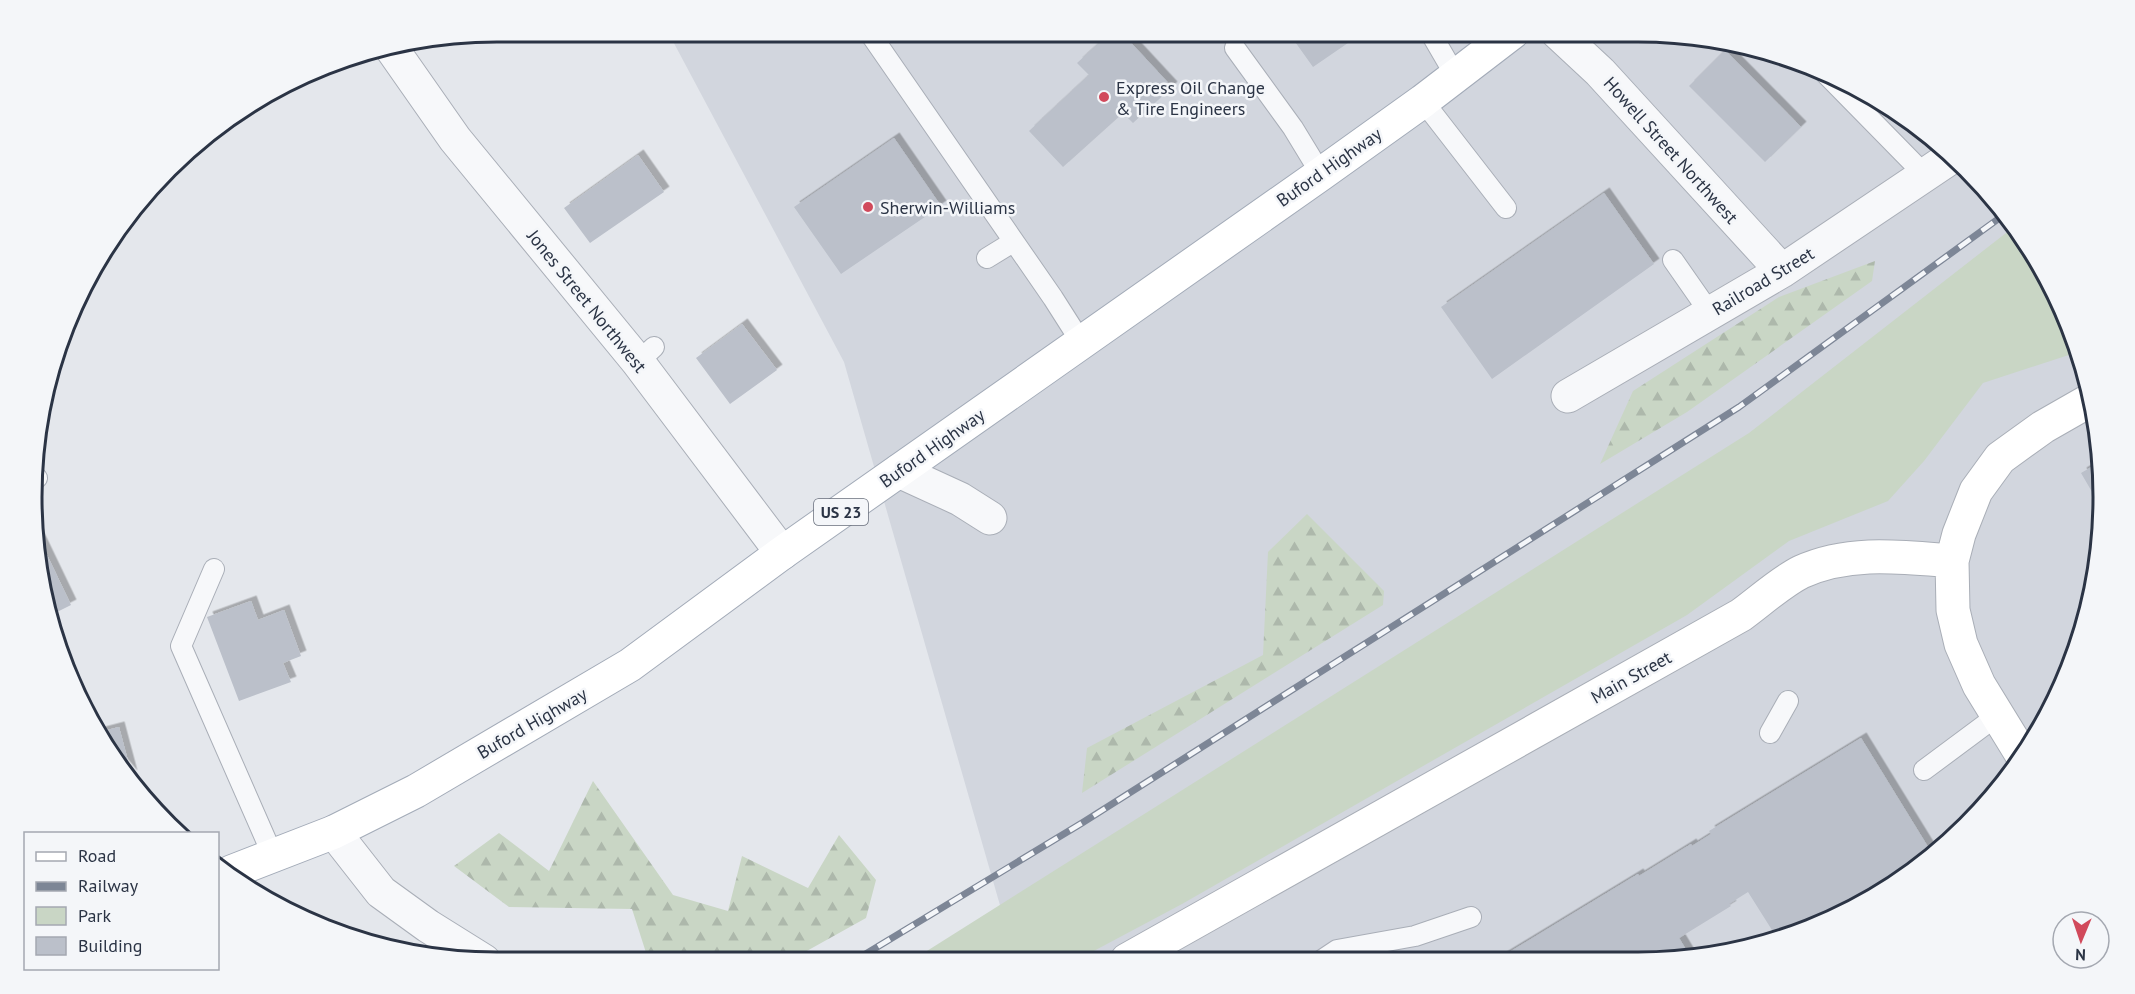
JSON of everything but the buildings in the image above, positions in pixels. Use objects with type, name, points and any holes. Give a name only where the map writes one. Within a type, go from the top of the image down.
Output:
[{"type":"main road","name":"Buford Highway","points":[[237,870],[334,832],[416,791],[630,665],[782,553],[1321,174],[1500,42]]},
{"type":"main road","points":[[2018,748],[1979,685],[1961,644],[1953,610],[1952,561],[1959,534],[1976,491],[2000,458],[2043,427],[2083,404]]},
{"type":"main road","name":"Main Street","points":[[1141,952],[1741,615],[1799,573],[1823,563],[1854,557],[1892,556],[1952,561]]},
{"type":"street","name":"Howell Street Northwest","points":[[1568,42],[1600,72],[1782,272]]},
{"type":"street","name":"Jones Street Northwest","points":[[396,54],[455,139],[646,355],[782,553]]},
{"type":"street","name":"Railroad Street","points":[[1568,396],[1782,272],[1945,162]]},
{"type":"street","points":[[899,471],[960,499],[990,518]]},
{"type":"street","points":[[334,832],[381,892],[468,951]]},
{"type":"lane","points":[[876,42],[1081,342]]},
{"type":"lane","points":[[1436,42],[1455,75]]},
{"type":"lane","points":[[1235,48],[1293,128],[1321,174]]},
{"type":"lane","points":[[1842,91],[1926,176]]},
{"type":"lane","points":[[1423,100],[1506,208]]},
{"type":"lane","points":[[987,258],[1013,242]]},
{"type":"lane","points":[[1673,260],[1710,314]]},
{"type":"lane","points":[[214,569],[181,646],[273,856]]},
{"type":"lane","points":[[1770,733],[1788,701]]},
{"type":"lane","points":[[1924,770],[1998,715]]},
{"type":"lane","points":[[1334,952],[1414,936],[1471,917]]},
{"type":"shaded area","points":[[673,42],[1638,42],[1668,43],[1727,51],[1784,66],[1812,77],[1866,103],[1891,119],[1915,136],[1960,175],[1999,220],[2016,244],[2046,296],[2058,323],[2069,351],[2084,408],[2092,467],[2093,497],[2092,527],[2084,586],[2069,643],[2046,698],[2016,750],[1980,797],[1938,839],[1891,875],[1839,905],[1784,928],[1727,943],[1697,948],[1638,952],[1013,952],[844,362]]},
{"type":"green space","points":[[2007,232],[2046,296],[2070,355],[1983,383],[1924,461],[1888,501],[1789,541],[1687,615],[1182,904],[1092,952],[925,952],[1749,433]]},
{"type":"green space","points":[[1875,261],[1872,281],[1687,412],[1600,464],[1633,391],[1779,297]]},
{"type":"green space","points":[[1307,514],[1384,591],[1383,605],[1082,793],[1087,748],[1263,655],[1268,552]]},
{"type":"green space","points":[[593,781],[673,895],[728,911],[742,856],[808,888],[839,835],[876,880],[866,918],[805,952],[646,952],[632,909],[509,907],[454,866],[499,833],[549,871]]},
{"type":"railway","points":[[869,952],[1082,823],[1739,407],[1998,219]]},
{"type":"place","name":"Express Oil Change & Tire Engineers","points":[[1104,97]]},
{"type":"place","name":"Sherwin-Williams","points":[[868,207]]}]
